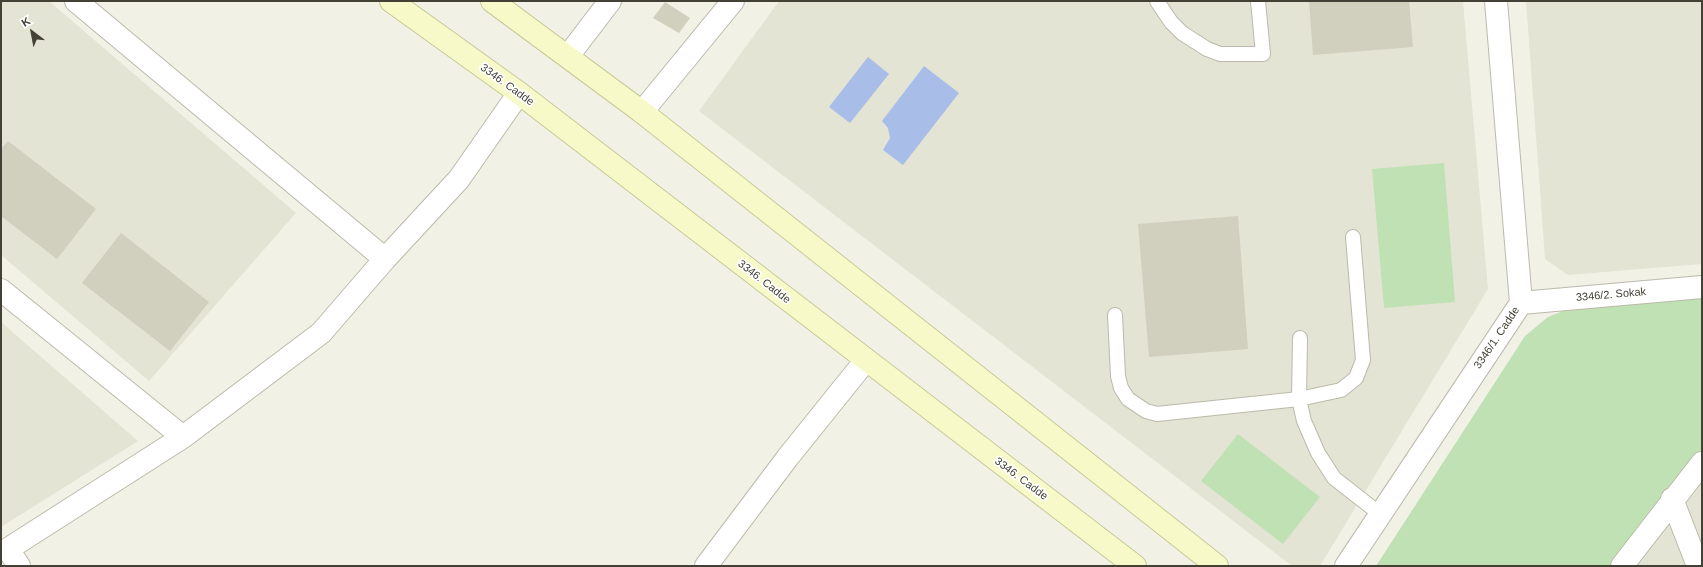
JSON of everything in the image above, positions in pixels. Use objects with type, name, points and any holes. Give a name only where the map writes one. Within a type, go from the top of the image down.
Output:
[{"type":"street","points":[[76,1],[385,259]]},
{"type":"street","name":"3346. Cadde","points":[[391,1],[519,93],[1135,566]]},
{"type":"street","points":[[492,1],[642,112],[1218,566]]},
{"type":"street","points":[[568,56],[610,1]]},
{"type":"street","points":[[642,112],[733,1]]},
{"type":"street","name":"3346/1. Cadde","points":[[1346,566],[1521,303],[1496,1]]},
{"type":"street","points":[[9,556],[184,436],[321,333],[385,259],[459,179],[519,93]]},
{"type":"street","name":"3346/2. Sokak","points":[[1521,303],[1702,287]]},
{"type":"street","points":[[1,290],[184,436]]},
{"type":"street","points":[[706,566],[720,551],[788,456],[866,360]]},
{"type":"street","points":[[1622,566],[1702,462]]},
{"type":"street","points":[[1672,500],[1698,566]]},
{"type":"lane","points":[[1157,1],[1171,22],[1182,33],[1207,49],[1220,54],[1263,54],[1258,1]]},
{"type":"lane","points":[[1115,315],[1118,376],[1121,388],[1128,399],[1146,411],[1157,414],[1299,399],[1341,390],[1356,378],[1361,369],[1363,360],[1353,237]]},
{"type":"lane","points":[[1300,338],[1299,399],[1304,421],[1318,453],[1334,478],[1380,514]]},
{"type":"shaded area","points":[[1,1],[49,1],[296,213],[149,381],[1,255]]},
{"type":"shaded area","points":[[779,1],[1463,1],[1488,289],[1320,566],[1292,566],[699,111]]},
{"type":"shaded area","points":[[1526,1],[1702,1],[1702,264],[1568,275],[1545,259]]},
{"type":"shaded area","points":[[1,322],[138,441],[1,527]]},
{"type":"shaded area","points":[[1702,449],[1702,566],[1613,566]]},
{"type":"green space","points":[[1444,163],[1455,302],[1384,308],[1372,169]]},
{"type":"green space","points":[[1702,298],[1702,449],[1613,566],[1376,566],[1525,336],[1548,317],[1573,307]]},
{"type":"green space","points":[[1238,434],[1320,497],[1283,544],[1201,481]]},
{"type":"water","points":[[868,57],[889,74],[850,123],[829,107]]},
{"type":"water","points":[[924,66],[959,93],[903,165],[883,150],[890,138],[888,128],[882,121]]},
{"type":"building","points":[[1309,1],[1409,1],[1413,47],[1313,55]]},
{"type":"building","points":[[665,2],[690,18],[679,33],[653,18]]},
{"type":"building","points":[[8,141],[96,209],[57,259],[1,216],[1,149]]},
{"type":"building","points":[[1238,216],[1248,349],[1149,357],[1138,224]]},
{"type":"building","points":[[121,233],[209,302],[170,351],[82,283]]}]
